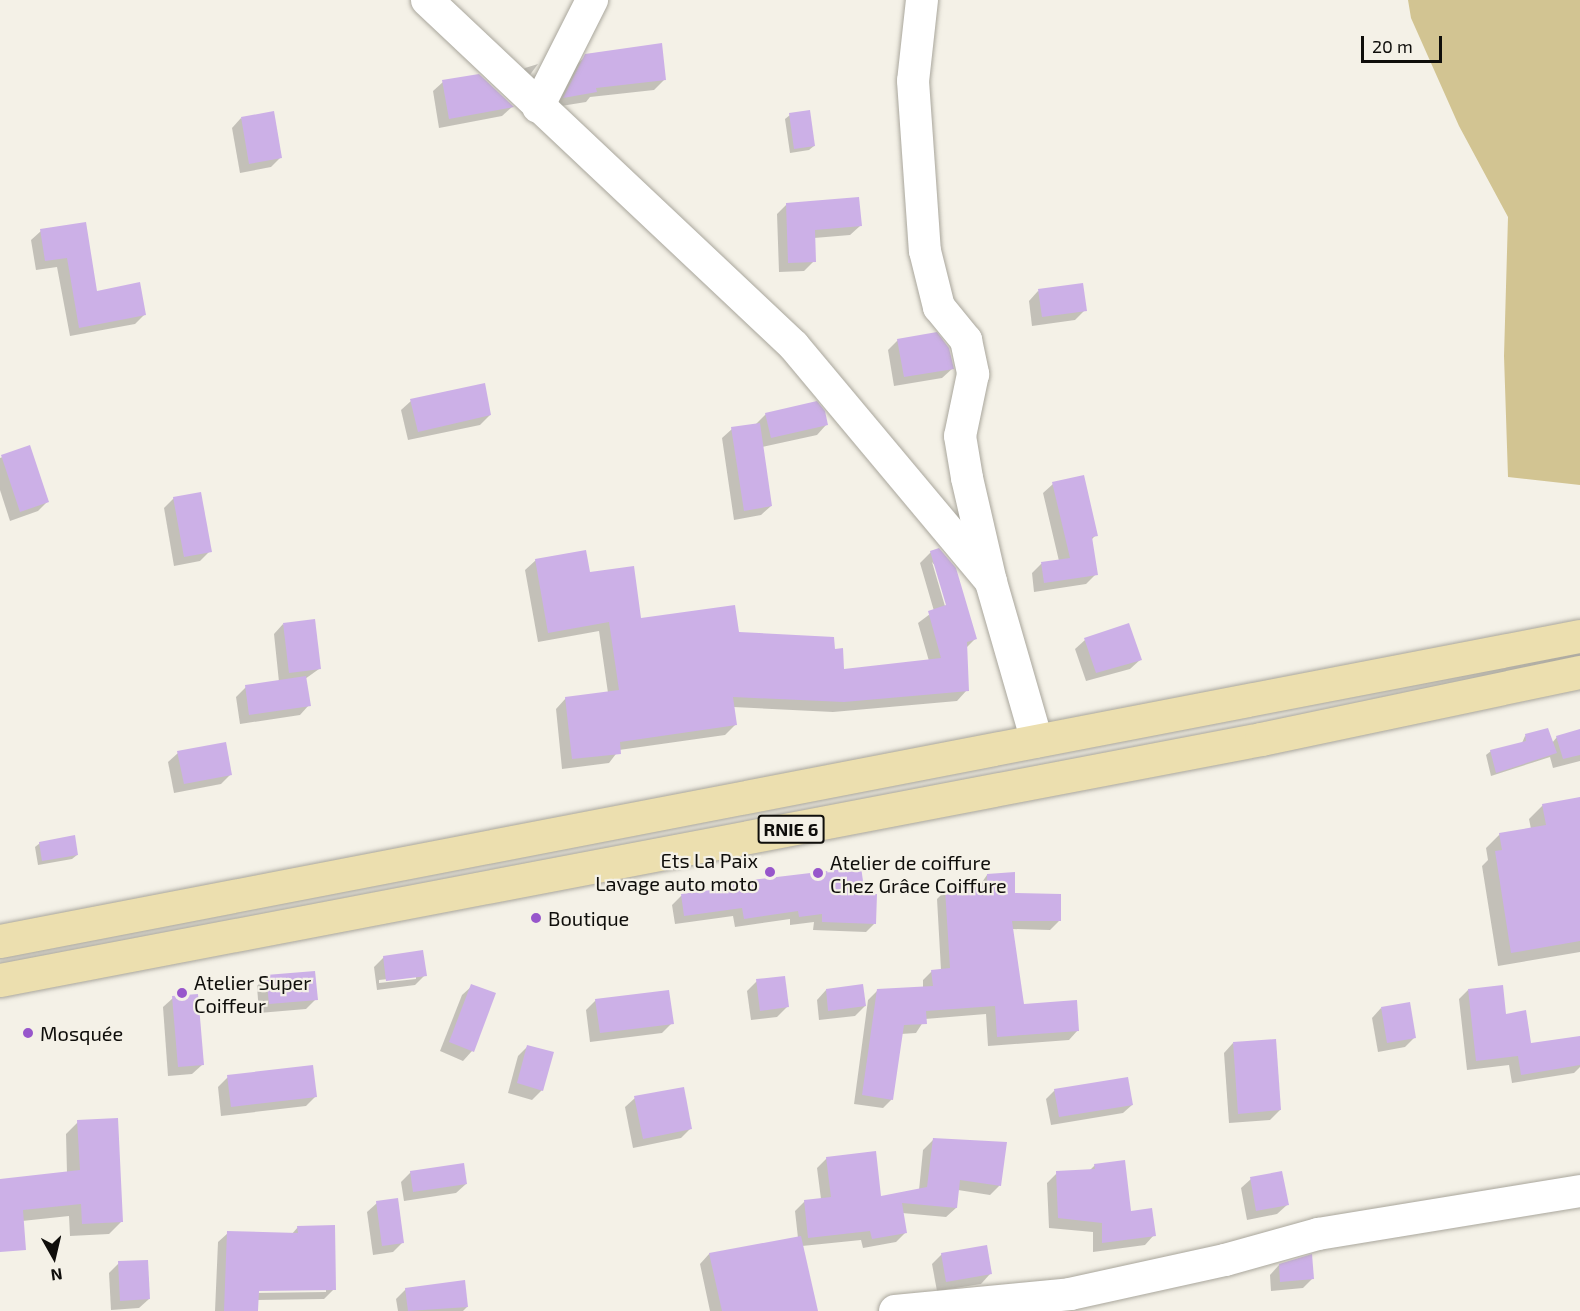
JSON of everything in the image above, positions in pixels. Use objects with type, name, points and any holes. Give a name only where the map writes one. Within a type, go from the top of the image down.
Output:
[{"type":"main road","name":"RNIE 6","points":[[0,941],[1580,636]]},
{"type":"main road","name":"RNIE 6","points":[[0,980],[1261,739],[1580,672]]},
{"type":"street","points":[[427,0],[794,346],[991,582]]},
{"type":"street","points":[[538,106],[592,0]]},
{"type":"street","points":[[922,0],[913,81],[925,251],[939,307],[966,340],[973,374],[960,436],[991,582],[1037,741]]},
{"type":"street","points":[[895,1311],[1070,1294],[1225,1260],[1318,1234],[1580,1191]]},
{"type":"shaded area","points":[[1408,0],[1580,0],[1580,485],[1508,477],[1504,356],[1508,217],[1459,126],[1411,18]]},
{"type":"building","points":[[662,43],[666,80],[596,88],[597,92],[563,98],[585,54]]},
{"type":"building","points":[[479,74],[514,107],[449,119],[442,80]]},
{"type":"building","points":[[810,110],[815,146],[794,149],[789,113]]},
{"type":"building","points":[[274,111],[282,158],[249,164],[241,117]]},
{"type":"building","points":[[859,197],[862,226],[815,230],[816,262],[788,263],[786,203]]},
{"type":"building","points":[[86,222],[97,291],[140,282],[146,315],[79,328],[67,258],[45,261],[40,229]]},
{"type":"building","points":[[1083,283],[1087,311],[1042,317],[1038,289]]},
{"type":"building","points":[[937,332],[949,348],[954,369],[904,377],[897,339]]},
{"type":"building","points":[[485,383],[491,415],[418,432],[410,399]]},
{"type":"building","points":[[817,401],[825,411],[828,425],[771,438],[765,413]]},
{"type":"building","points":[[760,423],[772,506],[744,511],[731,427]]},
{"type":"building","points":[[30,445],[49,502],[20,512],[1,455]]},
{"type":"building","points":[[1084,475],[1098,536],[1092,537],[1098,575],[1044,583],[1041,562],[1070,558],[1052,482]]},
{"type":"building","points":[[201,492],[212,552],[184,557],[173,497]]},
{"type":"building","points":[[939,548],[956,568],[977,639],[967,642],[969,691],[844,702],[733,697],[737,725],[620,742],[621,754],[572,759],[565,697],[619,690],[609,622],[548,633],[535,559],[586,550],[590,572],[634,566],[641,618],[735,605],[739,632],[834,637],[835,649],[843,648],[844,669],[941,658],[928,611],[946,605],[930,551]]},
{"type":"building","points":[[315,619],[321,669],[289,673],[283,623]]},
{"type":"building","points":[[1129,623],[1142,660],[1096,673],[1084,638]]},
{"type":"building","points":[[306,676],[311,706],[249,715],[245,685]]},
{"type":"building","points":[[1548,728],[1557,753],[1496,773],[1490,750],[1526,741],[1525,734]]},
{"type":"building","points":[[1580,729],[1580,755],[1563,759],[1556,736]]},
{"type":"building","points":[[226,742],[232,775],[184,784],[177,751]]},
{"type":"building","points":[[1580,797],[1580,941],[1511,953],[1495,851],[1502,850],[1499,833],[1546,825],[1542,804]]},
{"type":"building","points":[[75,835],[78,855],[42,861],[39,842]]},
{"type":"building","points":[[861,867],[865,895],[877,894],[876,924],[822,922],[822,914],[799,917],[798,911],[744,919],[742,908],[684,916],[681,894],[719,889],[719,884]]},
{"type":"building","points":[[1015,872],[1015,893],[1061,894],[1061,921],[1012,921],[1024,1004],[1077,1000],[1079,1031],[997,1037],[995,1006],[926,1011],[927,1024],[904,1025],[893,1100],[862,1095],[877,989],[933,986],[931,970],[950,968],[945,889],[987,886],[987,874]]},
{"type":"building","points":[[423,950],[427,976],[386,981],[383,956]]},
{"type":"building","points":[[315,971],[318,1000],[269,1004],[266,975]]},
{"type":"building","points":[[785,976],[789,1007],[760,1011],[756,979]]},
{"type":"building","points":[[471,984],[496,993],[474,1052],[449,1042]]},
{"type":"building","points":[[863,984],[866,1006],[828,1011],[826,989]]},
{"type":"building","points":[[1503,985],[1506,1014],[1526,1010],[1531,1043],[1580,1036],[1580,1065],[1521,1075],[1518,1056],[1476,1061],[1468,989]]},
{"type":"building","points":[[669,990],[674,1024],[600,1033],[595,999]]},
{"type":"building","points":[[198,994],[204,1065],[178,1067],[172,996]]},
{"type":"building","points":[[1410,1002],[1416,1038],[1387,1043],[1381,1007]]},
{"type":"building","points":[[1276,1039],[1281,1110],[1238,1114],[1233,1042]]},
{"type":"building","points":[[527,1045],[554,1052],[543,1091],[517,1083]]},
{"type":"building","points":[[313,1065],[317,1097],[231,1107],[227,1075]]},
{"type":"building","points":[[1128,1077],[1133,1105],[1059,1117],[1054,1089]]},
{"type":"building","points":[[684,1087],[692,1129],[643,1139],[634,1096]]},
{"type":"building","points":[[118,1118],[123,1222],[82,1224],[81,1204],[23,1210],[26,1250],[0,1252],[0,1179],[80,1170],[77,1120]]},
{"type":"building","points":[[933,1138],[1007,1142],[1001,1186],[960,1180],[957,1208],[902,1203],[907,1233],[872,1239],[870,1231],[808,1238],[804,1200],[831,1197],[826,1157],[876,1151],[881,1196],[927,1187]]},
{"type":"building","points":[[1125,1160],[1131,1211],[1152,1208],[1156,1236],[1102,1243],[1102,1223],[1058,1218],[1056,1171],[1095,1169],[1094,1164]]},
{"type":"building","points":[[464,1163],[467,1184],[413,1192],[410,1171]]},
{"type":"building","points":[[1282,1171],[1289,1205],[1256,1211],[1250,1177]]},
{"type":"building","points":[[398,1198],[404,1243],[382,1246],[376,1201]]},
{"type":"building","points":[[335,1225],[336,1290],[259,1291],[258,1311],[224,1311],[227,1231],[298,1233],[297,1226]]},
{"type":"building","points":[[801,1236],[818,1311],[722,1311],[709,1253]]},
{"type":"building","points":[[987,1245],[992,1274],[946,1282],[941,1253]]},
{"type":"building","points":[[1312,1254],[1314,1279],[1280,1282],[1279,1264]]},
{"type":"building","points":[[148,1260],[150,1299],[120,1301],[118,1261]]},
{"type":"building","points":[[465,1280],[468,1307],[408,1311],[405,1288]]},
{"type":"place","name":"Ets La Paix Lavage auto moto","points":[[770,872]]},
{"type":"place","name":"Atelier de coiffure Chez Grâce Coiffure","points":[[818,873]]},
{"type":"place","name":"Boutique","points":[[536,918]]},
{"type":"place","name":"Atelier Super Coiffeur","points":[[182,993]]},
{"type":"place","name":"Mosquée","points":[[28,1033]]}]
